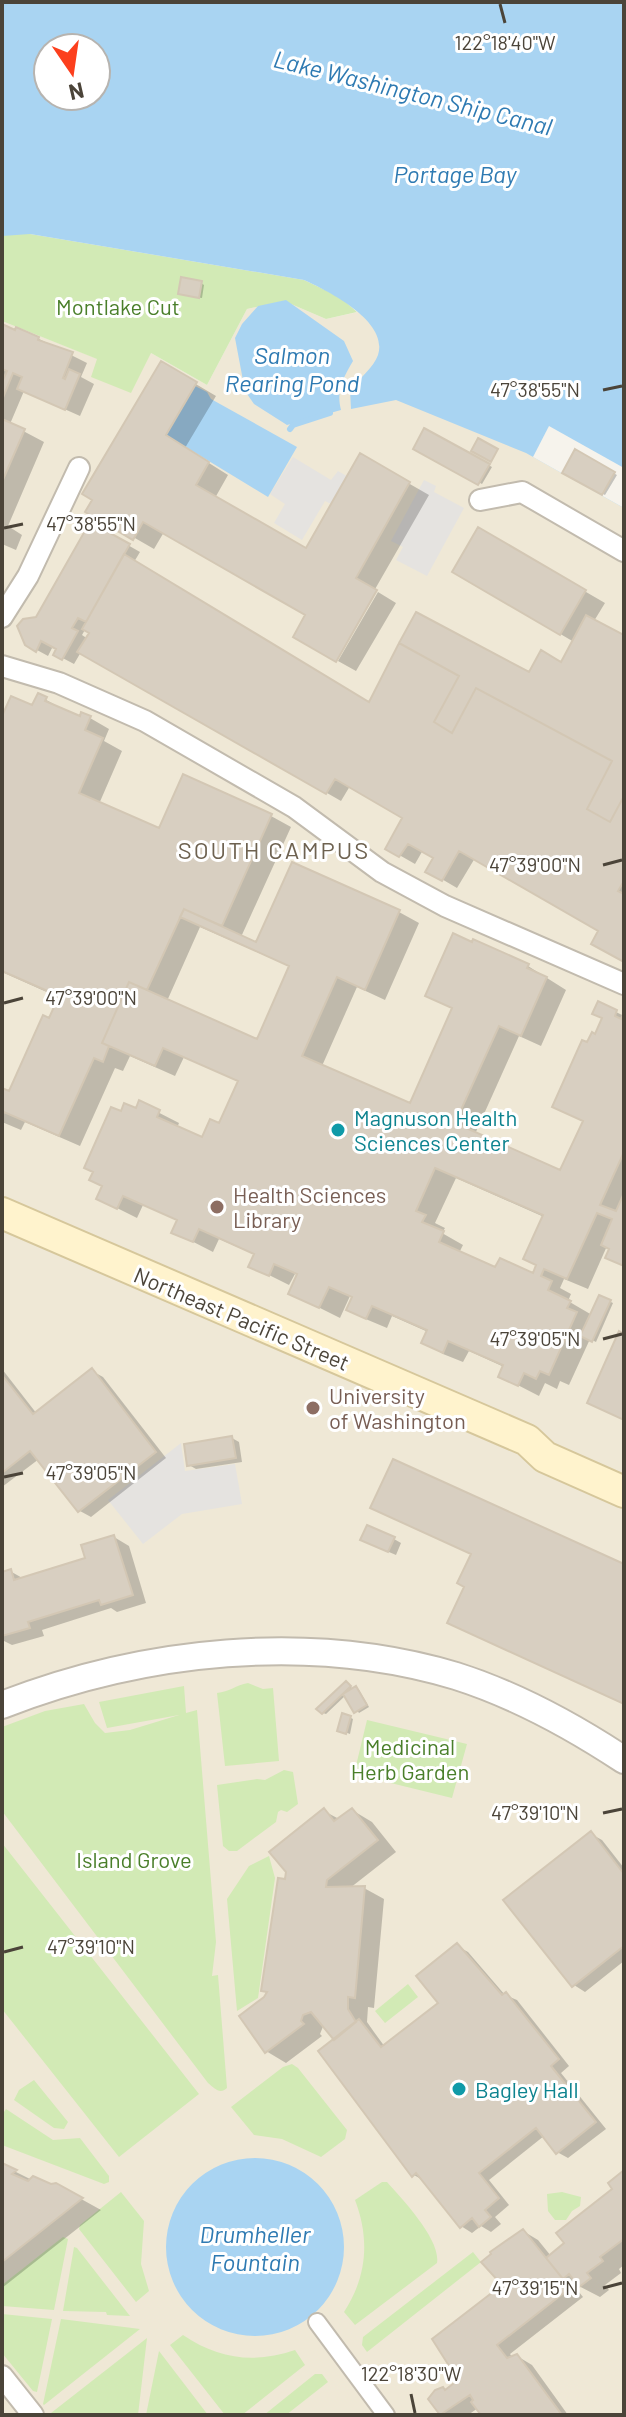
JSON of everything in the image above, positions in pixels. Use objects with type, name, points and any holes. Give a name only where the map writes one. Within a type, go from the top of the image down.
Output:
[{"type":"main road","name":"Northeast Pacific Street","points":[[2,1213],[527,1440],[545,1457],[624,1492]]},
{"type":"main road","name":"Northeast Pacific Street","points":[[527,1440],[557,1440],[624,1469]]},
{"type":"street","points":[[2,617],[28,576],[79,468]]},
{"type":"street","points":[[480,500],[522,492],[624,551]]},
{"type":"street","points":[[2,666],[50,680],[145,721],[294,807],[382,872],[445,906],[624,984]]},
{"type":"street","points":[[2,1705],[74,1680],[157,1663],[253,1652],[327,1653],[396,1661],[487,1687],[578,1730],[624,1760]]},
{"type":"street","points":[[317,2322],[386,2415]]},
{"type":"street","points":[[2,2376],[33,2415]]},
{"type":"shaded area","name":"University of Washington","points":[[284,301],[326,319],[399,303],[624,401],[624,2415],[2,2415],[2,321],[98,359],[151,353],[207,385],[247,309]]},
{"type":"shaded area","points":[[293,457],[331,480],[338,471],[350,478],[333,505],[325,501],[302,540],[274,523],[285,504],[270,494]]},
{"type":"shaded area","points":[[424,480],[436,486],[434,492],[464,508],[427,576],[396,560],[403,547],[391,541]]},
{"type":"shaded area","points":[[181,1443],[185,1471],[235,1464],[242,1504],[182,1514],[143,1544],[108,1500]]},
{"type":"green space","name":"Montlake Cut","points":[[2,2],[30,234],[304,280],[340,297],[357,312],[326,319],[284,301],[247,309],[207,385],[151,353],[131,393],[91,377],[97,359],[2,321]]},
{"type":"green space","points":[[248,1683],[263,1689],[273,1688],[279,1761],[225,1766],[217,1693]]},
{"type":"green space","name":"Island Grove","points":[[184,1686],[186,1713],[197,1710],[216,1942],[212,1976],[218,1975],[227,2088],[222,2091],[208,2083],[2,1811],[2,1727],[45,1711],[84,1704],[105,1733],[130,1730],[179,1715],[107,1728],[99,1702]]},
{"type":"green space","name":"Medicinal Herb Garden","points":[[367,1720],[467,1744],[452,1798],[354,1774]]},
{"type":"green space","points":[[284,1770],[293,1772],[298,1804],[287,1812],[278,1812],[276,1822],[237,1851],[229,1851],[223,1846],[217,1785],[265,1780]]},
{"type":"green space","points":[[2,1843],[199,2094],[119,2157],[2,2009]]},
{"type":"green space","points":[[269,1856],[275,1878],[258,1998],[237,2011],[227,1899],[249,1866]]},
{"type":"green space","points":[[408,1984],[418,1997],[385,2023],[375,2011]]},
{"type":"green space","points":[[292,2064],[347,2130],[345,2139],[321,2157],[282,2139],[254,2135],[231,2107],[283,2067]]},
{"type":"green space","points":[[34,2080],[68,2122],[64,2129],[54,2128],[14,2100],[19,2090]]},
{"type":"green space","points":[[6,2109],[53,2140],[80,2138],[109,2176],[109,2182],[104,2184],[2,2145],[2,2115]]},
{"type":"green space","points":[[382,2182],[387,2182],[420,2221],[433,2243],[437,2263],[355,2325],[344,2312],[358,2285],[364,2258],[363,2229],[355,2200]]},
{"type":"green space","points":[[121,2192],[144,2221],[141,2264],[149,2291],[136,2302],[79,2229]]},
{"type":"green space","points":[[562,2192],[581,2197],[580,2206],[566,2220],[555,2220],[548,2211],[547,2194]]},
{"type":"green space","points":[[63,2237],[68,2239],[54,2310],[2,2306],[2,2285]]},
{"type":"green space","points":[[74,2247],[77,2248],[130,2316],[63,2311]]},
{"type":"green space","points":[[473,2252],[481,2262],[367,2352],[362,2345],[363,2337]]},
{"type":"green space","points":[[2,2314],[52,2319],[37,2392],[2,2353]]},
{"type":"green space","points":[[61,2319],[140,2329],[44,2405],[43,2404]]},
{"type":"green space","points":[[183,2335],[210,2349],[237,2357],[266,2357],[295,2350],[305,2365],[242,2415],[225,2415],[170,2345]]},
{"type":"green space","points":[[147,2338],[138,2415],[51,2414],[51,2413]]},
{"type":"green space","points":[[159,2351],[208,2415],[146,2415]]},
{"type":"green space","points":[[315,2374],[322,2374],[328,2382],[286,2415],[264,2415]]},
{"type":"water","name":"Portage Bay","points":[[2,2],[624,2],[624,508],[526,453],[396,400],[351,409],[350,390],[376,360],[379,342],[366,319],[354,309],[304,280],[30,234],[2,236]]},
{"type":"water","name":"Salmon Rearing Pond","points":[[286,300],[344,341],[353,361],[341,385],[341,410],[287,425],[254,404],[245,391],[235,338],[242,324],[258,306]]},
{"type":"water","points":[[195,386],[207,392],[211,399],[297,447],[268,497],[166,435]]},
{"type":"water","name":"Drumheller Fountain","points":[[255,2158],[289,2165],[318,2184],[337,2213],[344,2247],[337,2281],[318,2310],[289,2329],[255,2336],[221,2329],[192,2310],[173,2281],[166,2247],[173,2213],[192,2184],[221,2165]]},
{"type":"pier","points":[[549,426],[624,468],[624,508],[533,457]]},
{"type":"building","points":[[181,277],[202,281],[199,298],[178,294]]},
{"type":"building","points":[[2,324],[73,352],[63,378],[69,369],[80,374],[65,410],[17,389],[22,377],[13,373],[2,400],[2,382],[7,371],[2,369]]},
{"type":"building","points":[[161,361],[197,382],[166,435],[209,462],[196,485],[306,548],[360,453],[410,482],[356,578],[377,590],[336,662],[293,637],[305,615],[143,522],[133,540],[85,512],[92,500],[82,494]]},
{"type":"building","points":[[2,419],[25,429],[2,482]]},
{"type":"building","points":[[424,428],[490,464],[478,485],[413,449]]},
{"type":"building","points":[[478,438],[498,449],[491,462],[471,451]]},
{"type":"building","points":[[575,449],[615,472],[602,495],[562,473]]},
{"type":"building","points":[[90,522],[130,544],[86,622],[78,618],[72,628],[78,631],[62,660],[53,655],[56,649],[41,641],[36,652],[25,645],[17,626],[23,619],[36,617]]},
{"type":"building","points":[[478,527],[586,590],[560,635],[452,572]]},
{"type":"building","points":[[124,554],[369,702],[399,643],[459,676],[434,722],[452,733],[476,688],[612,761],[587,809],[610,822],[624,796],[624,881],[618,891],[624,894],[624,962],[591,944],[598,931],[459,851],[442,881],[425,872],[433,858],[408,844],[399,857],[385,849],[402,818],[335,779],[326,794],[77,652],[89,633],[82,629]]},
{"type":"building","points":[[416,612],[529,672],[541,650],[561,662],[586,615],[624,635],[624,796],[610,822],[587,809],[612,761],[476,688],[452,733],[434,722],[459,676],[399,643]]},
{"type":"building","points":[[38,693],[47,697],[45,701],[80,716],[81,712],[91,716],[85,730],[103,738],[79,793],[159,828],[183,774],[272,814],[222,926],[184,909],[147,990],[129,982],[102,1043],[109,1046],[103,1062],[94,1058],[59,1136],[4,1112],[2,1117],[2,1088],[9,1091],[43,1015],[49,1018],[59,996],[2,971],[2,716],[11,696],[32,705]]},
{"type":"building","name":"Magnuson Health Sciences Center","points":[[292,862],[400,910],[365,990],[337,977],[302,1056],[410,1103],[452,1008],[425,996],[453,933],[529,964],[527,968],[547,977],[521,1036],[499,1026],[455,1123],[560,1170],[583,1121],[552,1107],[582,1040],[587,1042],[592,1032],[595,1034],[602,1018],[592,1014],[598,1001],[617,1010],[615,1016],[621,1019],[624,1012],[624,1152],[600,1205],[616,1211],[624,1193],[624,1266],[605,1258],[609,1249],[601,1245],[612,1219],[597,1213],[567,1279],[544,1269],[541,1276],[552,1281],[548,1290],[571,1301],[567,1308],[577,1312],[549,1375],[540,1371],[536,1379],[524,1373],[518,1386],[498,1377],[503,1365],[448,1341],[443,1353],[421,1343],[427,1330],[372,1306],[366,1319],[346,1310],[352,1297],[329,1287],[319,1308],[288,1294],[297,1274],[274,1264],[269,1276],[248,1267],[254,1254],[199,1229],[193,1242],[171,1233],[177,1220],[123,1196],[117,1209],[96,1199],[102,1186],[89,1180],[93,1172],[84,1168],[111,1107],[121,1111],[124,1103],[136,1108],[139,1100],[160,1110],[157,1117],[202,1137],[210,1119],[219,1123],[238,1081],[163,1048],[155,1066],[102,1043],[129,982],[257,1039],[289,966],[180,917],[184,909],[256,942]],"holes":[[[435,1168],[543,1215],[523,1259],[536,1265],[533,1273],[500,1258],[495,1267],[439,1242],[444,1231],[422,1222],[426,1215],[416,1211]]]},
{"type":"building","points":[[599,1295],[611,1300],[592,1342],[580,1336]]},
{"type":"building","points":[[619,1331],[624,1334],[624,1420],[587,1403]]},
{"type":"building","points":[[92,1368],[156,1452],[78,1512],[30,1451],[2,1473],[2,1375],[33,1414]]},
{"type":"building","points":[[232,1436],[236,1458],[187,1466],[184,1444]]},
{"type":"building","points":[[393,1459],[624,1564],[624,1704],[447,1623],[464,1587],[457,1583],[471,1554],[370,1508]]},
{"type":"building","points":[[367,1525],[395,1537],[388,1552],[360,1540]]},
{"type":"building","points":[[114,1535],[133,1595],[101,1605],[99,1600],[28,1622],[30,1628],[2,1636],[2,1572],[11,1569],[14,1580],[85,1558],[81,1545]]},
{"type":"building","points":[[346,1681],[351,1686],[322,1714],[316,1709]]},
{"type":"building","points":[[356,1686],[367,1705],[354,1713],[343,1694]]},
{"type":"building","points":[[342,1713],[351,1716],[346,1734],[337,1731]]},
{"type":"building","points":[[324,1808],[334,1821],[352,1808],[378,1840],[327,1880],[326,1887],[365,1886],[355,1998],[348,1997],[348,2009],[356,2022],[334,2040],[311,2012],[303,2015],[301,2021],[304,2024],[265,2053],[239,2016],[267,1992],[261,1991],[278,1878],[285,1879],[286,1872],[269,1852]]},
{"type":"building","points":[[591,1831],[624,1874],[624,1946],[572,1987],[503,1900]]},
{"type":"building","name":"Bagley Hall","points":[[457,1943],[502,1995],[506,1992],[559,2059],[551,2066],[596,2122],[556,2154],[536,2128],[479,2173],[499,2198],[485,2210],[491,2217],[479,2227],[472,2218],[460,2228],[416,2173],[412,2177],[318,2051],[359,2019],[381,2047],[438,2003],[416,1976]]},
{"type":"building","points":[[2,2163],[17,2170],[12,2174],[28,2181],[33,2176],[51,2184],[56,2183],[83,2198],[2,2262]]},
{"type":"building","points":[[624,2170],[624,2239],[600,2257],[603,2261],[587,2273],[591,2278],[579,2287],[569,2274],[563,2279],[546,2258],[564,2243],[556,2233],[612,2189],[608,2183]]},
{"type":"building","points":[[523,2229],[570,2288],[497,2345],[507,2358],[517,2354],[562,2415],[481,2415],[471,2402],[470,2395],[440,2415],[428,2399],[435,2390],[443,2387],[445,2390],[458,2380],[432,2339],[502,2285],[481,2262]]},
{"type":"waterway","points":[[290,429],[293,425],[330,413]]},
{"type":"place","name":"Magnuson Health Sciences Center","points":[[338,1130]]},
{"type":"place","name":"Health Sciences Library","points":[[217,1207]]},
{"type":"place","name":"University of Washington","points":[[313,1408]]},
{"type":"place","name":"Bagley Hall","points":[[459,2089]]},
{"type":"district","name":"SOUTH CAMPUS","points":[[274,849]]},
{"type":"water label","name":"Lake Washington Ship Canal","points":[[413,92]]}]
